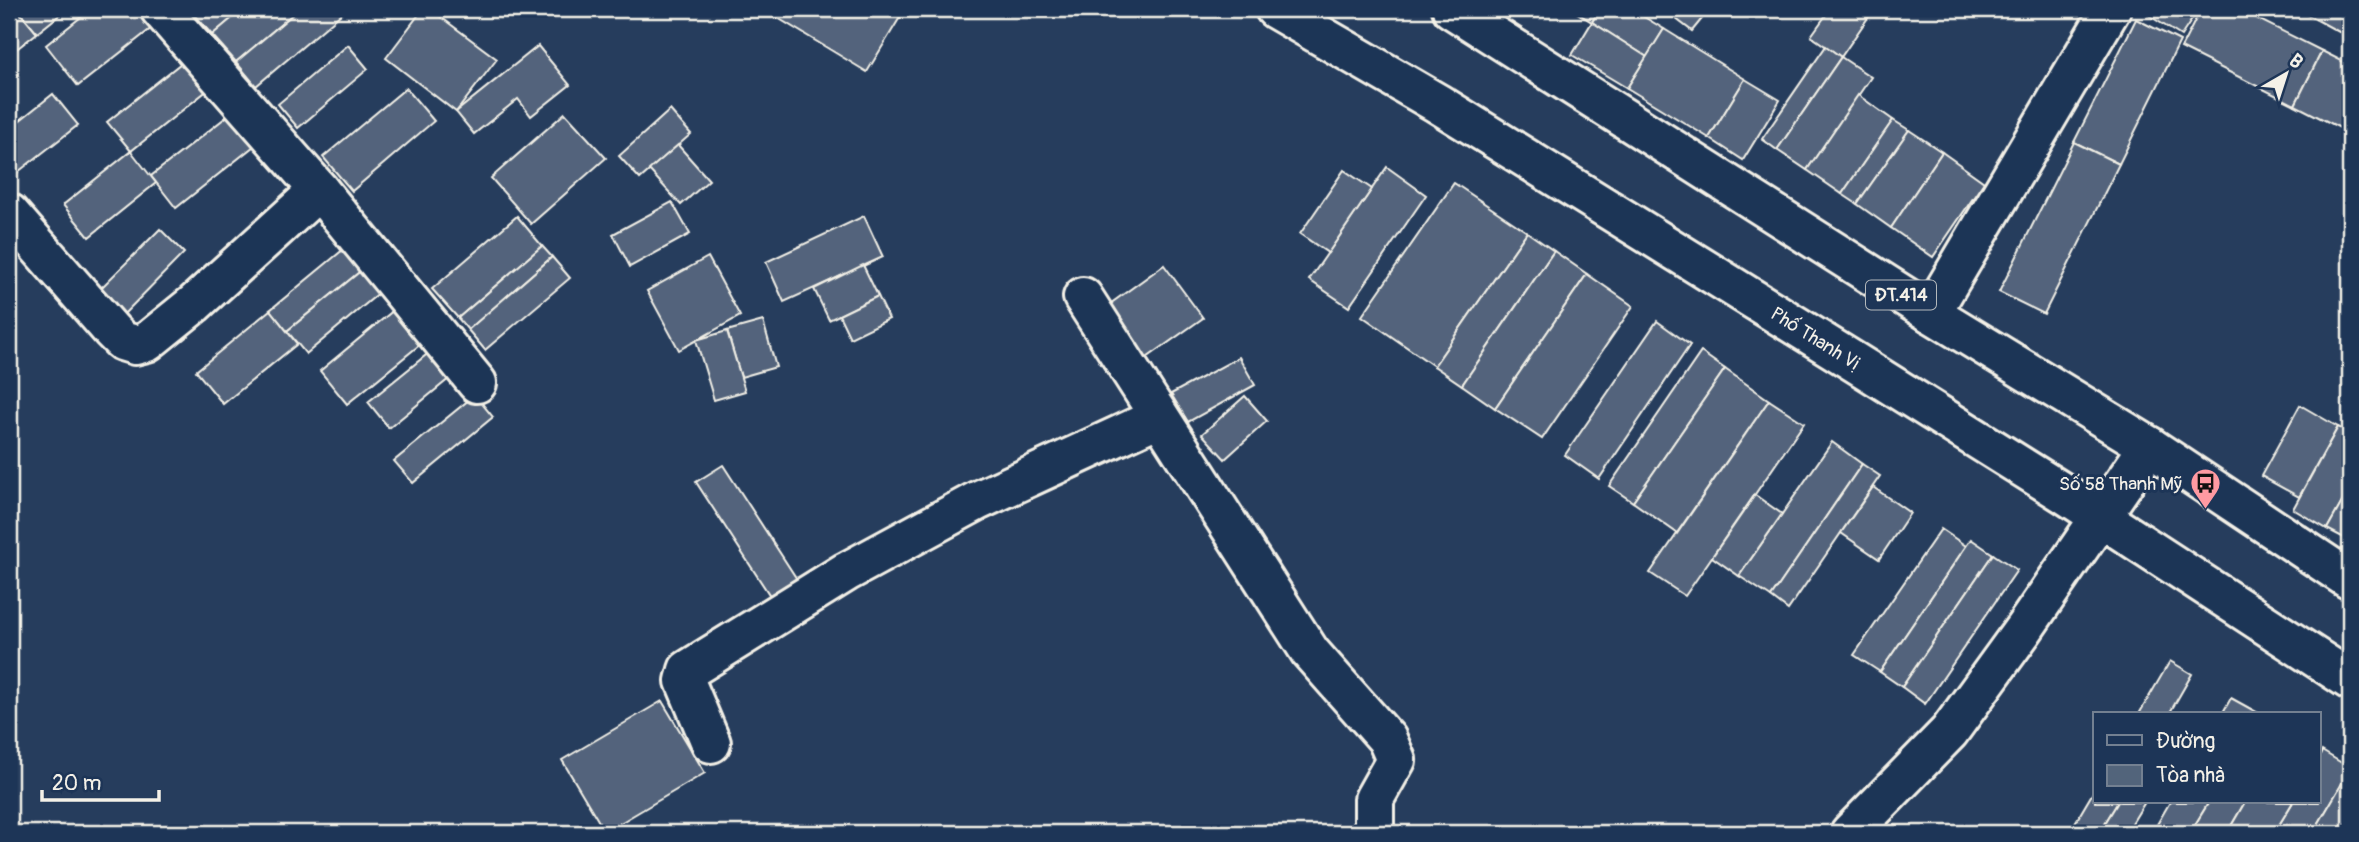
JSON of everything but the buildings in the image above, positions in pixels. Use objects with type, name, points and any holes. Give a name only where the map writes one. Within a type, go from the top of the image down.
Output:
[{"type":"street","points":[[160,9],[318,190],[477,383]]},
{"type":"street","name":"Phố Thanh Vị","points":[[1275,9],[1437,103],[2101,517],[2350,680]]},
{"type":"street","points":[[1931,313],[2110,9]]},
{"type":"street","name":"ĐT.414","points":[[1462,12],[1931,313],[2149,446],[2350,580]]},
{"type":"street","points":[[9,213],[112,331],[122,341],[135,345],[147,342],[194,304],[318,190]]},
{"type":"street","points":[[1083,297],[1310,652],[1387,739],[1396,760],[1374,799],[1374,833]]},
{"type":"street","points":[[711,743],[685,681],[688,670],[846,572],[977,501],[1159,417]]},
{"type":"street","points":[[1850,833],[1949,733],[2149,446]]},
{"type":"place","name":"Số 58 Thanh Mỹ","points":[[2205,510]]}]
